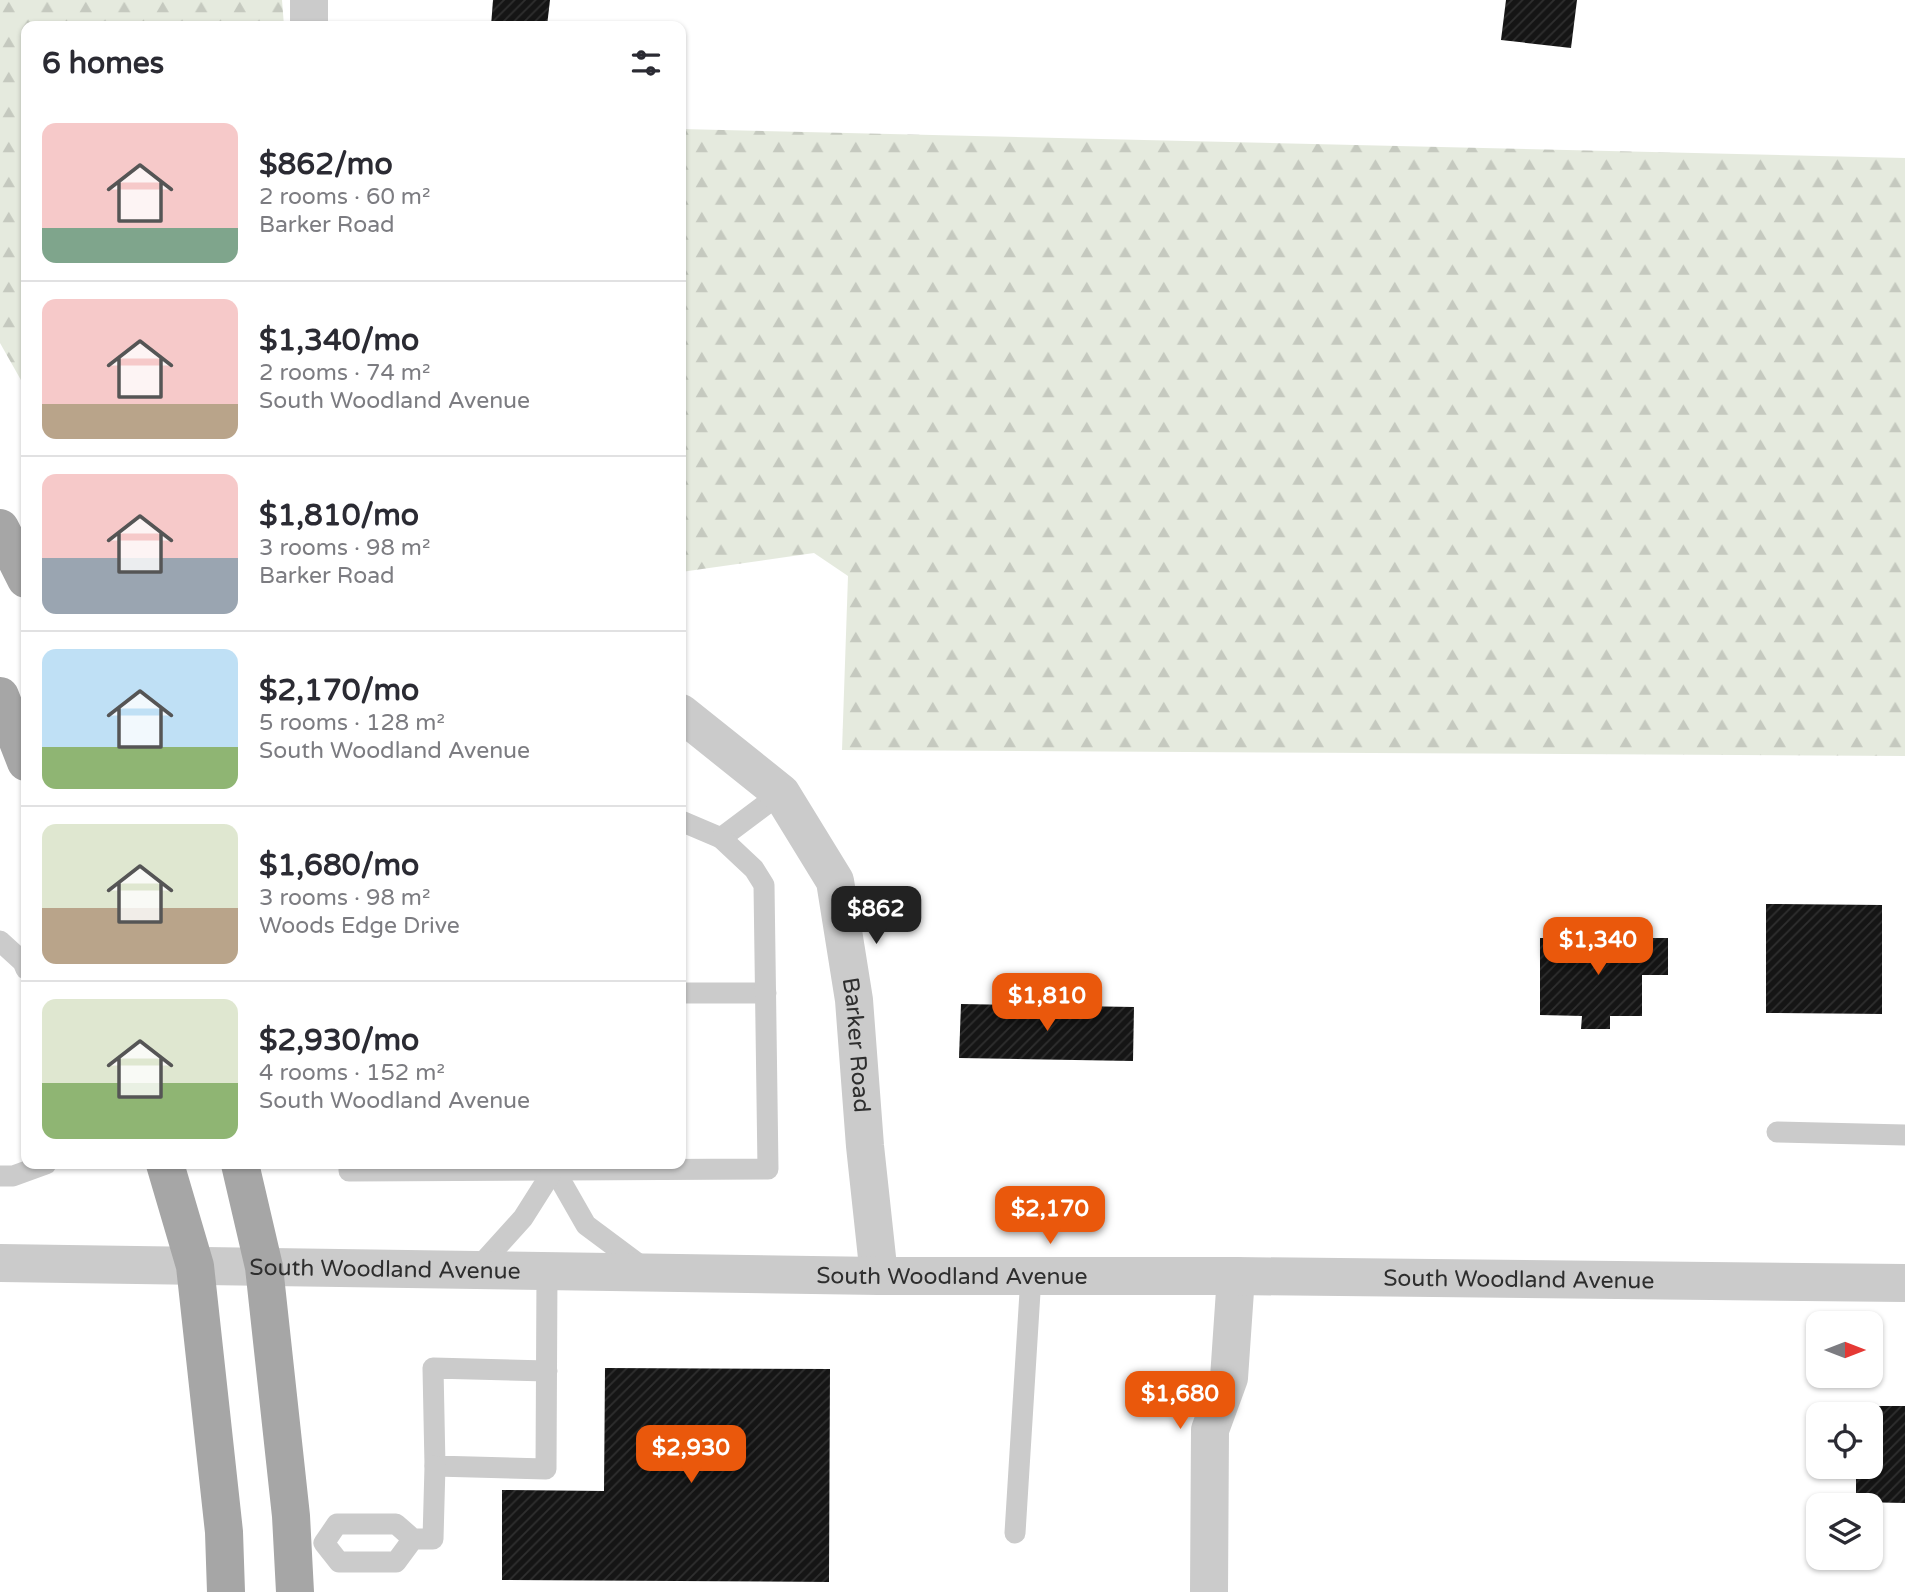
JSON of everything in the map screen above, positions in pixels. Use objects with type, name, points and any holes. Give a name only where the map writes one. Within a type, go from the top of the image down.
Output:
[{"type":"main road","points":[[0,527],[21,569]]},
{"type":"main road","points":[[0,696],[21,749]]},
{"type":"main road","points":[[166,1169],[195,1266],[224,1532],[226,1592]]},
{"type":"main road","points":[[241,1169],[264,1266],[289,1489],[308,1544],[295,1592]]},
{"type":"street","points":[[309,0],[309,21]]},
{"type":"street","name":"Barker Road","points":[[686,717],[781,793],[835,881],[854,1000],[865,1146],[879,1276]]},
{"type":"street","name":"South Woodland Avenue","points":[[0,1263],[879,1276],[1236,1276],[1905,1283]]},
{"type":"street","points":[[1209,1592],[1210,1430],[1229,1378],[1236,1276]]},
{"type":"lane","points":[[721,838],[781,793]]},
{"type":"lane","points":[[686,823],[721,838],[754,869],[764,885],[768,1169],[686,1167]]},
{"type":"lane","points":[[0,941],[21,960]]},
{"type":"lane","points":[[686,993],[766,993]]},
{"type":"lane","points":[[1777,1132],[1905,1135]]},
{"type":"lane","points":[[0,1175],[13,1176],[32,1169]]},
{"type":"lane","points":[[477,1270],[523,1218],[553,1169]]},
{"type":"lane","points":[[555,1169],[586,1225],[649,1272]]},
{"type":"lane","points":[[435,1466],[546,1469],[547,1271]]},
{"type":"lane","points":[[1015,1533],[1031,1276]]},
{"type":"lane","points":[[413,1539],[396,1562],[339,1562],[308,1544],[337,1524],[396,1524],[413,1539],[433,1539],[433,1368],[547,1371]]},
{"type":"green space","points":[[0,0],[282,0],[284,21],[21,21],[21,380],[0,343]]},
{"type":"green space","points":[[686,129],[1905,158],[1905,756],[842,750],[848,576],[814,553],[686,571]]},
{"type":"building","points":[[493,0],[550,0],[548,21],[491,21]]},
{"type":"building","points":[[1506,0],[1577,0],[1571,48],[1501,40]]},
{"type":"building","points":[[1766,904],[1882,905],[1882,1014],[1766,1013]]},
{"type":"building","points":[[1540,938],[1668,938],[1668,975],[1642,975],[1642,1016],[1610,1016],[1610,1029],[1581,1029],[1582,1016],[1540,1015]]},
{"type":"building","points":[[961,1004],[1134,1007],[1133,1061],[959,1058]]},
{"type":"building","points":[[605,1368],[830,1369],[829,1582],[502,1580],[502,1490],[604,1491]]},
{"type":"building","points":[[1883,1406],[1905,1406],[1905,1503],[1883,1503],[1883,1493],[1856,1493],[1856,1479],[1883,1479]]}]
